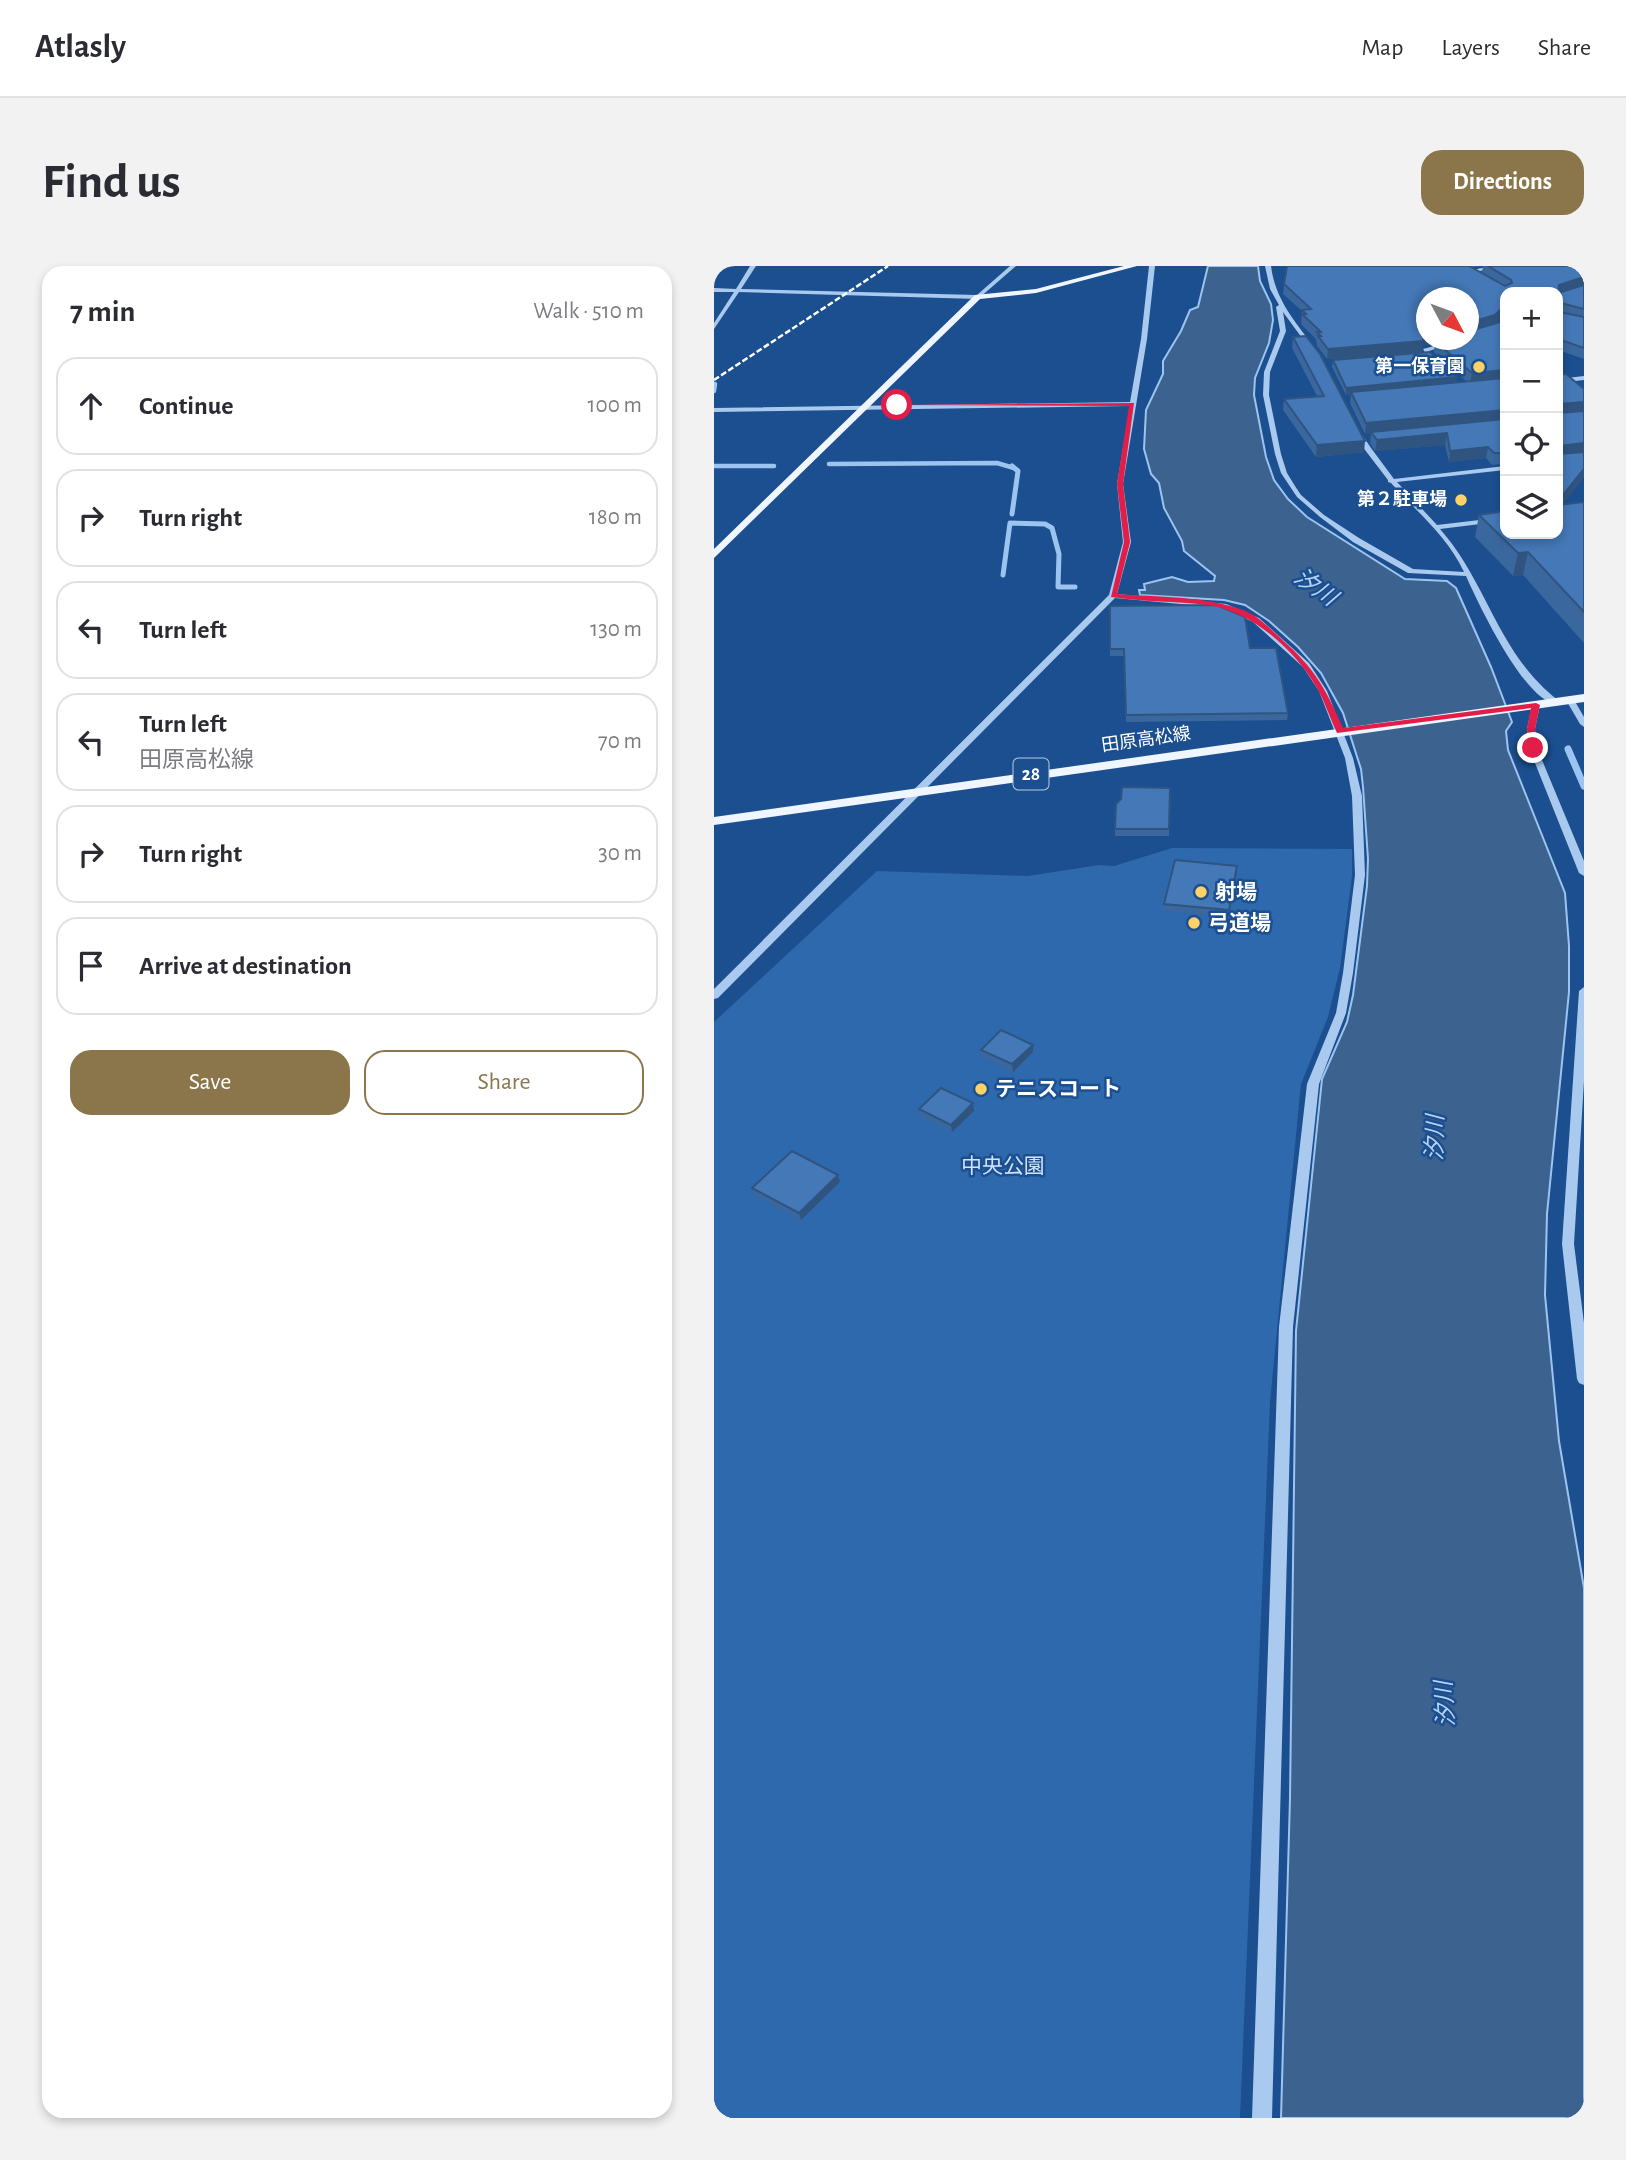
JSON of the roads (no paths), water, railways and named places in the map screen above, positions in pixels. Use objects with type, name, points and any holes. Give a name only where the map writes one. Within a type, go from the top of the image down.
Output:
[{"type":"main road","points":[[714,555],[978,297],[1036,291],[1133,266]]},
{"type":"main road","name":"田原高松線","points":[[714,821],[1584,698]]},
{"type":"street","points":[[715,323],[753,266]]},
{"type":"street","points":[[714,290],[978,297],[1013,266]]},
{"type":"street","points":[[714,995],[1113,596],[1127,542],[1120,484],[1144,339],[1152,266]]},
{"type":"street","points":[[1268,266],[1283,331],[1266,372],[1266,395],[1278,454],[1292,486],[1322,516],[1356,540],[1411,571],[1468,574]]},
{"type":"street","points":[[1457,266],[1481,276]]},
{"type":"street","points":[[1470,271],[1502,266]]},
{"type":"street","points":[[1277,300],[1316,354]]},
{"type":"street","points":[[1425,350],[1440,363]]},
{"type":"street","points":[[1418,356],[1431,355]]},
{"type":"street","points":[[1563,380],[1584,378]]},
{"type":"street","points":[[714,410],[1132,404]]},
{"type":"street","points":[[1351,420],[1390,481],[1462,559],[1502,643],[1538,691],[1555,702]]},
{"type":"street","points":[[1361,439],[1374,438]]},
{"type":"street","points":[[1390,481],[1500,469]]},
{"type":"street","points":[[1435,527],[1500,520]]},
{"type":"street","points":[[1113,596],[1209,603],[1240,611],[1256,620],[1306,665],[1323,691],[1344,731],[1357,796],[1360,876],[1342,1013],[1313,1084],[1286,1327],[1262,2118]]},
{"type":"street","points":[[1570,700],[1584,724]]},
{"type":"street","points":[[1536,705],[1531,729],[1533,748],[1584,873]]},
{"type":"street","points":[[1584,991],[1568,1244],[1584,1379]]},
{"type":"water","name":"汐川","points":[[1208,266],[1258,266],[1260,281],[1271,304],[1273,320],[1269,343],[1255,378],[1254,395],[1266,457],[1274,480],[1288,499],[1307,517],[1405,579],[1447,581],[1456,588],[1512,722],[1506,731],[1508,750],[1565,893],[1569,992],[1547,1214],[1545,1295],[1559,1441],[1584,1588],[1584,2118],[1281,2118],[1290,1798],[1296,1331],[1322,1079],[1347,1022],[1353,995],[1368,859],[1361,769],[1343,713],[1321,673],[1298,647],[1269,621],[1245,605],[1224,600],[1140,595],[1139,590],[1145,590],[1144,584],[1172,577],[1188,582],[1214,581],[1215,576],[1184,551],[1182,541],[1164,508],[1159,483],[1151,474],[1144,449],[1146,410],[1163,374],[1163,361],[1190,310],[1198,307]]},
{"type":"waterway","points":[[714,391],[715,384]]},
{"type":"waterway","points":[[829,464],[997,463],[1014,468]]},
{"type":"waterway","points":[[714,466],[774,466]]},
{"type":"waterway","points":[[1012,466],[1018,471],[1012,514]]},
{"type":"waterway","points":[[1003,575],[1010,523],[1045,524],[1052,528],[1059,554],[1058,587],[1075,587]]},
{"type":"waterway","points":[[1568,749],[1584,786]]},
{"type":"railway","points":[[714,380],[888,266]]},
{"type":"place","name":"第一保育園","points":[[1479,367]]},
{"type":"place","name":"第２駐車場","points":[[1461,500]]},
{"type":"place","name":"射場","points":[[1201,892]]},
{"type":"place","name":"弓道場","points":[[1194,923]]},
{"type":"place","name":"テニスコート","points":[[981,1089]]},
{"type":"park label","name":"中央公園","points":[[1003,1166]]}]
